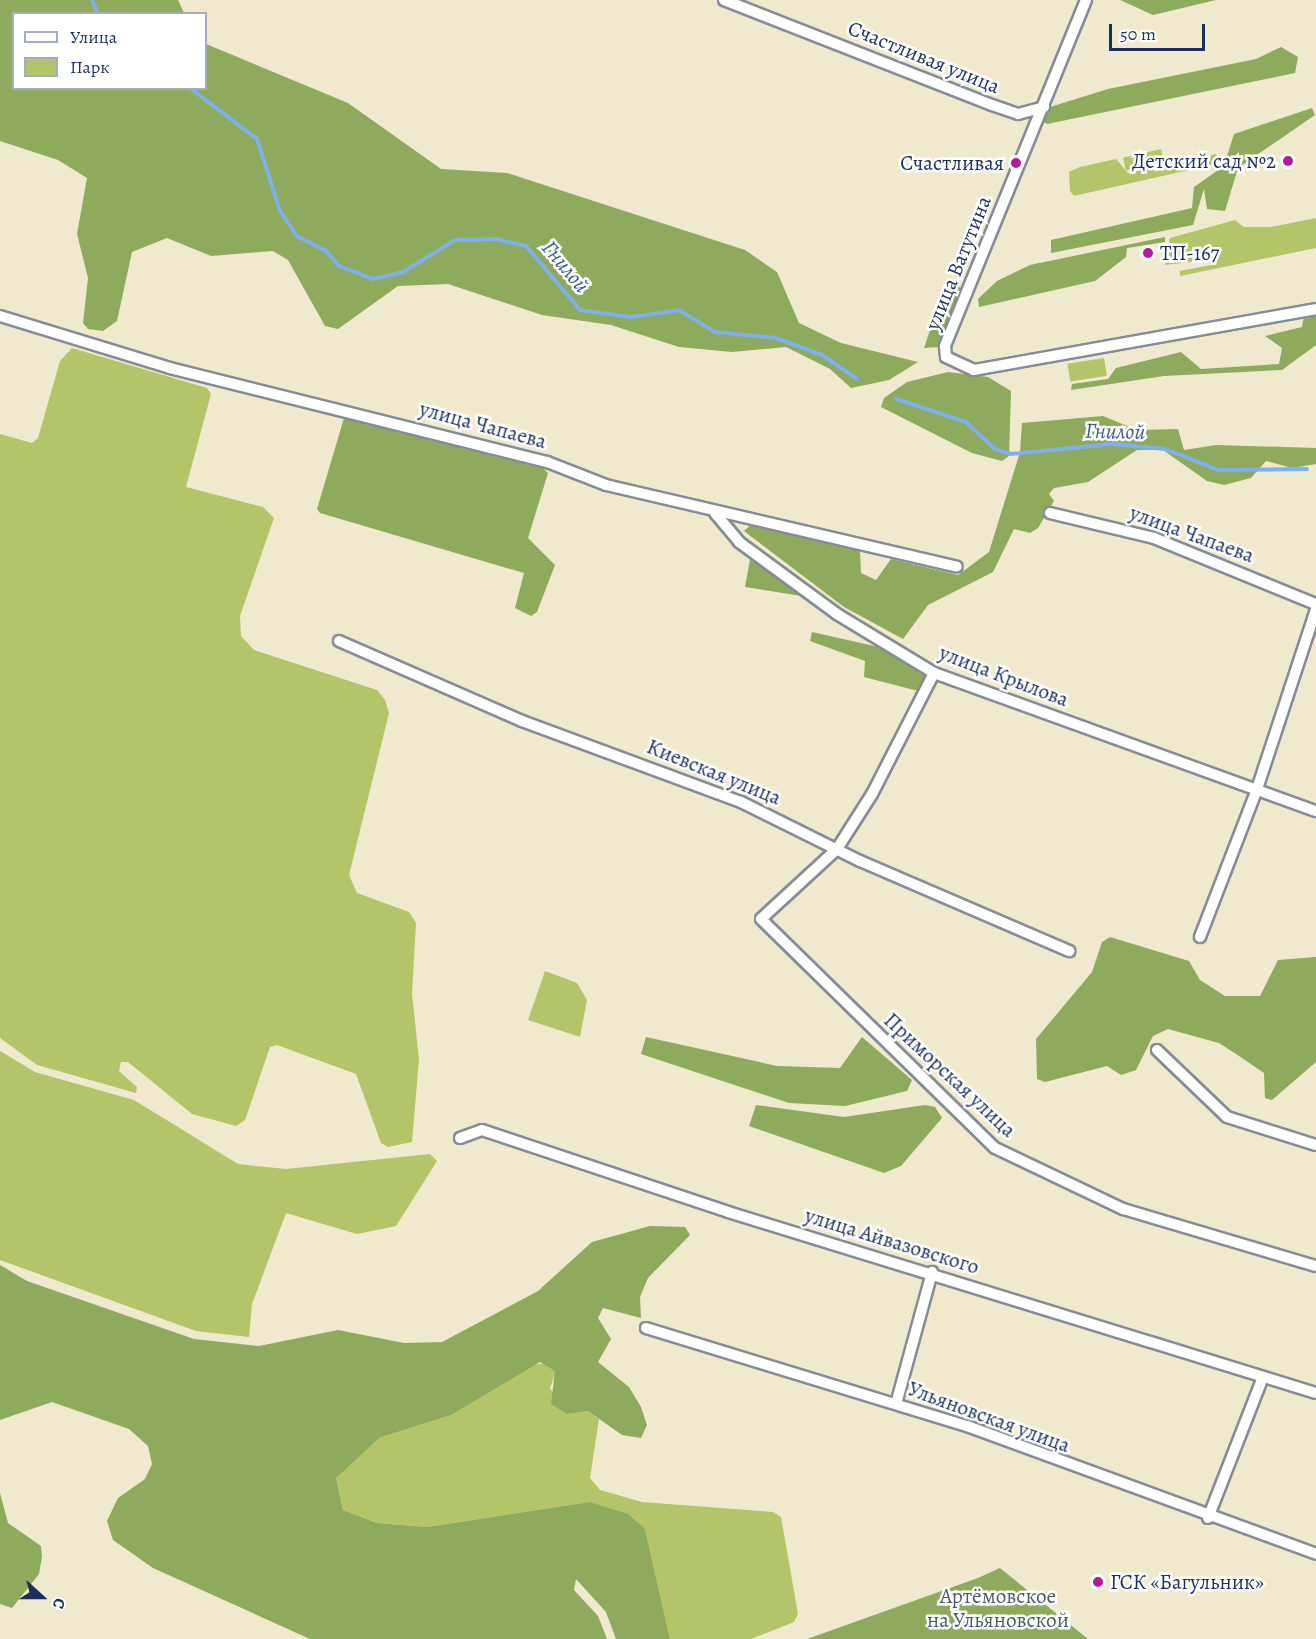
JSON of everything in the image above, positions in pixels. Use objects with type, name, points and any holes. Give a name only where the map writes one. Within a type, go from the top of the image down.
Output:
[{"type":"street","name":"Счастливая улица","points":[[724,0],[1018,114],[1044,107]]},
{"type":"street","name":"улица Ватутина","points":[[1086,0],[945,346],[946,357],[957,367],[982,369],[1316,309]]},
{"type":"street","name":"улица Чапаева","points":[[0,316],[250,389],[547,462],[596,482],[715,513],[957,567]]},
{"type":"street","name":"улица Крылова","points":[[715,513],[739,542],[837,614],[934,673],[1316,811]]},
{"type":"street","name":"улица Чапаева","points":[[1050,513],[1154,538],[1316,604]]},
{"type":"street","points":[[1200,937],[1257,789],[1316,610]]},
{"type":"street","name":"Киевская улица","points":[[339,640],[512,717],[741,802],[837,849],[1069,951]]},
{"type":"street","points":[[837,849],[872,794],[934,673]]},
{"type":"street","name":"Приморская улица","points":[[837,849],[761,919],[995,1148],[1123,1209],[1316,1266]]},
{"type":"street","points":[[1157,1050],[1227,1117],[1316,1145]]},
{"type":"street","name":"улица Айвазовского","points":[[460,1138],[482,1130],[728,1212],[932,1272],[1316,1393]]},
{"type":"street","points":[[897,1404],[932,1272]]},
{"type":"street","name":"Ульяновская улица","points":[[646,1328],[897,1404],[1208,1518],[1316,1554]]},
{"type":"street","points":[[1208,1518],[1263,1377]]},
{"type":"green space","points":[[0,0],[178,0],[184,12],[12,12],[12,90],[207,90],[207,44],[348,103],[441,169],[507,173],[745,250],[777,272],[799,323],[841,343],[918,362],[889,380],[851,388],[830,369],[786,347],[732,352],[679,347],[611,325],[542,315],[448,284],[398,286],[338,329],[325,326],[288,260],[273,251],[211,256],[167,238],[132,252],[117,321],[103,331],[88,329],[83,323],[88,278],[77,234],[87,178],[58,160],[0,141]]},
{"type":"green space","points":[[1120,0],[1216,0],[1153,15]]},
{"type":"green space","points":[[1281,47],[1298,57],[1295,73],[1047,124],[1042,121],[1050,107],[1108,89],[1256,59]]},
{"type":"green space","points":[[1312,108],[1315,115],[1238,168],[1225,211],[1207,209],[1204,189],[1193,225],[1051,253],[1051,240],[1192,208],[1194,187],[1224,166],[1234,134]]},
{"type":"green space","points":[[1161,149],[1164,162],[1126,170],[1123,158]]},
{"type":"green space","points":[[1216,154],[1220,163],[1074,196],[1070,191],[1069,172],[1080,167],[1116,159],[1128,173]]},
{"type":"green space","points":[[1316,218],[1316,248],[1180,276],[1180,271],[1216,264],[1217,259],[1165,265],[1170,238],[1235,220],[1244,227],[1271,227]]},
{"type":"green space","points":[[1165,237],[1165,242],[1127,248],[1126,257],[1095,281],[979,307],[978,299],[997,281],[1030,265]]},
{"type":"green space","points":[[946,282],[964,289],[940,347],[924,348]]},
{"type":"green space","points":[[1316,313],[1316,345],[1282,370],[1164,376],[1071,390],[1072,384],[1108,379],[1116,368],[1181,352],[1201,369],[1279,364],[1282,348],[1265,336],[1302,327],[1304,316]]},
{"type":"green space","points":[[72,348],[207,388],[211,394],[186,487],[263,507],[274,518],[240,616],[241,636],[254,650],[377,690],[385,700],[389,713],[349,875],[357,893],[409,912],[416,923],[412,994],[419,1059],[412,1142],[388,1147],[381,1143],[356,1074],[277,1045],[270,1047],[245,1120],[236,1126],[192,1114],[128,1062],[121,1062],[119,1071],[137,1087],[136,1093],[37,1065],[0,1038],[0,434],[32,443],[38,438],[60,361]]},
{"type":"green space","points":[[1104,358],[1107,376],[1070,382],[1067,364]]},
{"type":"green space","points":[[948,372],[988,377],[1011,391],[1009,456],[1002,461],[972,453],[881,407],[884,398],[907,382]]},
{"type":"green space","points":[[1103,416],[1137,430],[1178,429],[1184,450],[1216,445],[1316,448],[1316,464],[1292,468],[1266,461],[1251,478],[1224,485],[1207,481],[1163,450],[1137,450],[1088,482],[1054,488],[1049,494],[1054,501],[1038,528],[1030,533],[1014,529],[993,572],[928,605],[903,639],[844,607],[744,531],[754,522],[860,551],[861,573],[876,580],[891,559],[958,575],[989,552],[1020,452],[1022,423]]},
{"type":"green space","points":[[344,418],[543,468],[548,473],[528,538],[555,565],[537,612],[531,616],[515,608],[524,573],[320,513],[317,509]]},
{"type":"green space","points":[[751,554],[804,594],[802,596],[745,587]]},
{"type":"green space","points":[[812,632],[883,648],[927,678],[918,691],[864,677],[865,661],[810,641]]},
{"type":"green space","points":[[1110,937],[1189,961],[1200,980],[1225,996],[1260,996],[1278,960],[1316,957],[1316,1062],[1272,1100],[1265,1098],[1264,1073],[1219,1043],[1168,1029],[1153,1036],[1136,1070],[1121,1075],[1107,1066],[1045,1082],[1037,1079],[1036,1039],[1092,972],[1102,942]]},
{"type":"green space","points":[[545,971],[577,983],[587,1000],[580,1037],[528,1020]]},
{"type":"green space","points":[[646,1037],[777,1066],[840,1068],[862,1037],[912,1080],[907,1091],[845,1106],[789,1103],[641,1054]]},
{"type":"green space","points":[[0,1051],[35,1072],[134,1100],[238,1164],[286,1169],[430,1154],[437,1161],[396,1226],[357,1234],[286,1213],[252,1304],[249,1337],[196,1331],[0,1260]]},
{"type":"green space","points":[[756,1105],[844,1117],[925,1105],[935,1107],[942,1118],[901,1166],[884,1173],[749,1126]]},
{"type":"green space","points":[[650,1226],[685,1227],[690,1235],[648,1278],[640,1297],[641,1318],[603,1308],[598,1318],[611,1339],[598,1362],[629,1387],[641,1407],[647,1425],[641,1438],[622,1435],[588,1411],[567,1414],[551,1404],[555,1371],[540,1362],[451,1415],[379,1438],[336,1478],[343,1510],[377,1523],[427,1527],[589,1502],[628,1514],[645,1529],[670,1639],[616,1639],[606,1612],[576,1579],[574,1590],[598,1616],[607,1639],[310,1639],[153,1568],[113,1540],[107,1521],[118,1498],[145,1479],[152,1464],[148,1446],[129,1429],[52,1402],[0,1420],[0,1265],[27,1281],[194,1339],[259,1346],[338,1330],[404,1343],[442,1342],[538,1291],[592,1242]]},
{"type":"green space","points":[[548,1363],[556,1371],[550,1388],[567,1414],[588,1411],[599,1419],[590,1478],[600,1490],[642,1502],[773,1512],[781,1517],[798,1614],[794,1622],[751,1639],[670,1639],[645,1529],[589,1502],[427,1527],[377,1523],[343,1510],[336,1478],[357,1453],[379,1438],[451,1415],[531,1365]]},
{"type":"green space","points":[[0,1493],[8,1523],[41,1546],[39,1574],[12,1608],[0,1604]]},
{"type":"green space","name":"Артёмовское на Ульяновской","points":[[1000,1568],[1088,1639],[807,1639],[978,1578]]},
{"type":"waterway","name":"Гнилой","points":[[92,0],[97,12]]},
{"type":"waterway","name":"Гнилой","points":[[193,90],[257,139],[280,211],[297,236],[326,251],[339,266],[373,279],[403,272],[455,240],[496,239],[526,246],[580,310],[631,317],[679,310],[715,332],[776,338],[822,355],[857,379]]},
{"type":"waterway","name":"Гнилой","points":[[896,399],[966,422],[995,449],[1011,454],[1112,444],[1165,449],[1218,470],[1307,469]]},
{"type":"place","name":"Детский сад №2","points":[[1288,161]]},
{"type":"place","name":"Счастливая","points":[[1016,163]]},
{"type":"place","name":"ТП-167","points":[[1148,253]]},
{"type":"place","name":"ГСК «Багульник»","points":[[1098,1582]]}]
